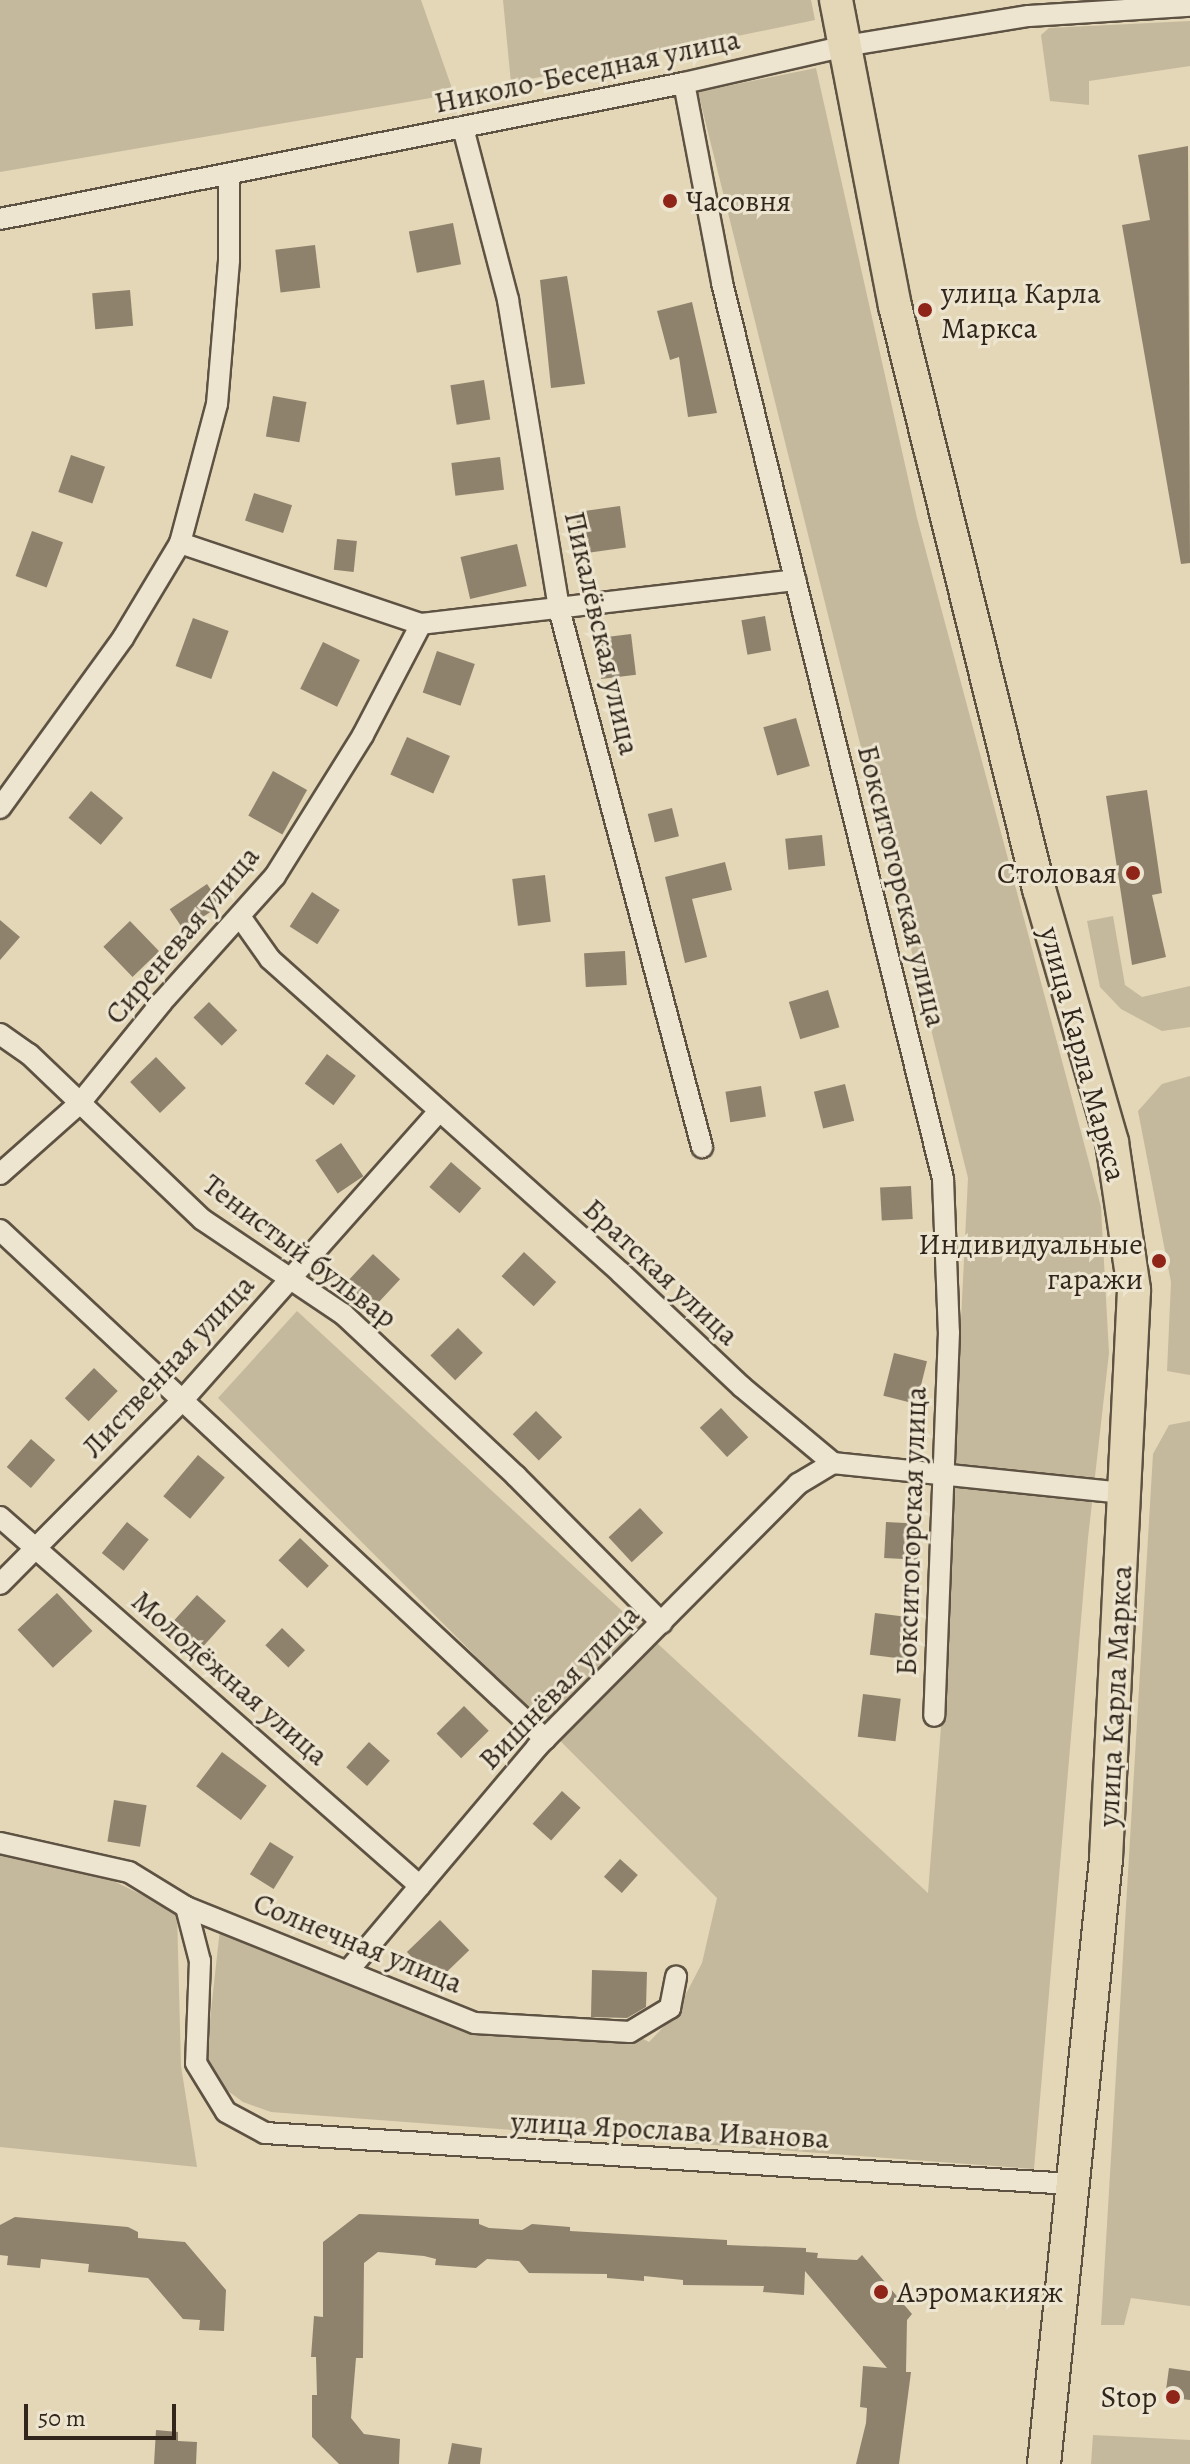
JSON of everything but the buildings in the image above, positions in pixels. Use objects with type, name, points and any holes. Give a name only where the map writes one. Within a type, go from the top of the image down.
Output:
[{"type":"main road","name":"улица Карла Маркса","points":[[836,0],[919,407],[1039,889],[1112,1142],[1134,1290],[1106,1859],[1044,2464]]},
{"type":"street","name":"Николо-Беседная улица","points":[[0,219],[684,83],[845,46],[1029,16],[1190,6]]},
{"type":"street","name":"Бокситогорская улица","points":[[684,83],[722,283],[943,1179],[949,1332],[941,1474],[934,1716]]},
{"type":"street","name":"Пикалёвская улица","points":[[463,128],[508,300],[559,609],[702,1147]]},
{"type":"street","points":[[0,808],[123,638],[180,543],[217,404],[229,260],[229,174]]},
{"type":"street","points":[[180,543],[421,624],[795,580]]},
{"type":"street","name":"Сиреневая улица","points":[[0,1174],[80,1103],[162,1002],[241,918],[275,876],[363,735],[421,624]]},
{"type":"street","name":"Братская улица","points":[[241,918],[270,959],[621,1273],[742,1387],[833,1463]]},
{"type":"street","name":"Тенистый бульвар","points":[[0,1034],[80,1103],[203,1220],[343,1314],[516,1476],[662,1623]]},
{"type":"street","name":"Лиственная улица","points":[[0,1584],[180,1403],[438,1112]]},
{"type":"street","points":[[0,1230],[180,1403],[244,1453],[545,1739]]},
{"type":"street","points":[[833,1463],[1125,1493]]},
{"type":"street","name":"Вишнёвая улица","points":[[348,1971],[545,1739],[798,1484],[833,1463]]},
{"type":"street","name":"Молодёжная улица","points":[[0,1517],[420,1886]]},
{"type":"street","name":"Солнечная улица","points":[[0,1843],[129,1872],[186,1907],[475,2023],[630,2032],[670,2008],[676,1977]]},
{"type":"street","name":"улица Ярослава Иванова","points":[[186,1907],[200,1961],[196,2063],[226,2112],[265,2133],[1071,2184]]},
{"type":"shaded area","points":[[0,0],[421,0],[454,94],[0,172]]},
{"type":"shaded area","points":[[503,0],[811,0],[815,20],[511,83]]},
{"type":"shaded area","points":[[1190,21],[1190,66],[1089,81],[1089,105],[1050,101],[1041,35],[1049,28]]},
{"type":"shaded area","points":[[816,68],[917,518],[1101,1207],[1109,1353],[1088,1538],[1034,2169],[271,2112],[243,2102],[217,2083],[206,2056],[220,1929],[400,2004],[492,2028],[630,2032],[649,2042],[675,2015],[702,1963],[717,1898],[218,1398],[297,1311],[928,1893],[941,1727],[968,1178],[698,92]]},
{"type":"shaded area","points":[[1113,916],[1125,985],[1142,997],[1190,986],[1190,1027],[1162,1031],[1121,1009],[1100,987],[1087,921]]},
{"type":"shaded area","points":[[1190,1076],[1190,1375],[1167,1371],[1171,1282],[1138,1111],[1162,1084]]},
{"type":"shaded area","points":[[1190,1421],[1190,2306],[1131,2298],[1124,2325],[1101,2325],[1153,1454],[1169,1425]]},
{"type":"shaded area","points":[[0,1853],[91,1870],[177,1912],[181,2066],[197,2167],[0,2147]]},
{"type":"shaded area","points":[[1093,2435],[1190,2440],[1190,2464],[1091,2464]]},
{"type":"place","name":"Часовня","points":[[670,201]]},
{"type":"place","name":"улица Карла Маркса","points":[[925,310]]},
{"type":"place","name":"Столовая","points":[[1133,873]]},
{"type":"place","name":"Индивидуальные гаражи","points":[[1159,1261]]},
{"type":"place","name":"Аэромакияж","points":[[881,2292]]},
{"type":"place","name":"Stop","points":[[1173,2397]]}]
